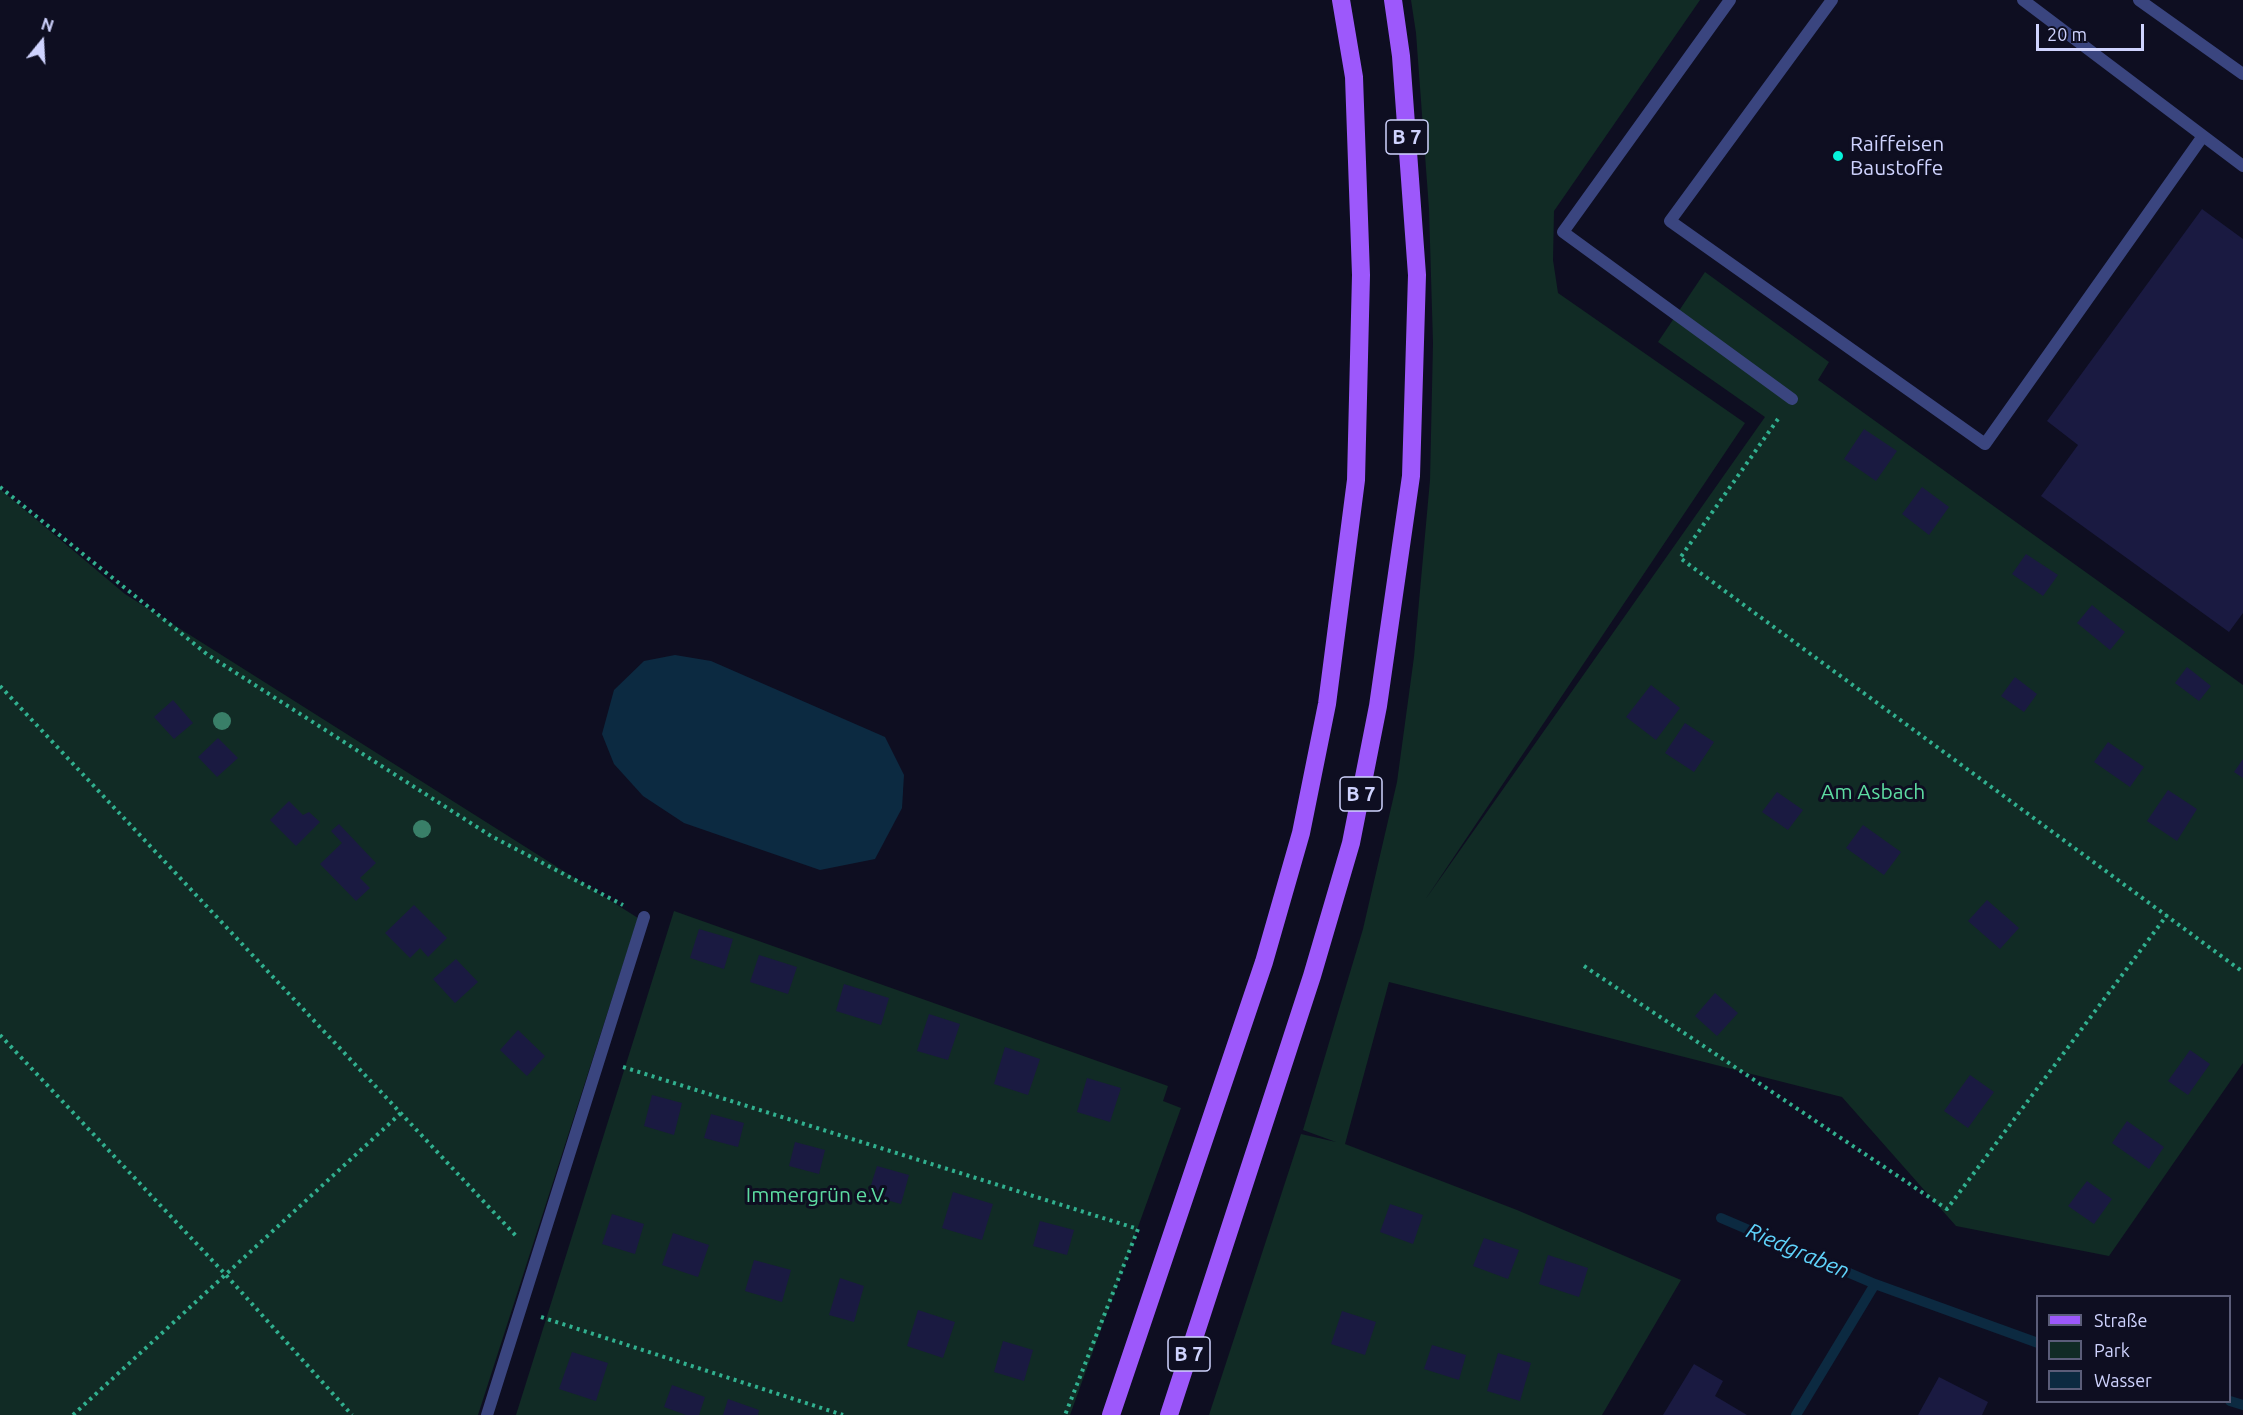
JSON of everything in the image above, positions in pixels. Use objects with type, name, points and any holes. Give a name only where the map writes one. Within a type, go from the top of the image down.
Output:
[{"type":"main road","name":"B 7","points":[[1111,1415],[1264,962],[1301,833],[1327,704],[1356,480],[1361,287],[1354,77],[1341,0]]},
{"type":"main road","name":"B 7","points":[[1169,1415],[1312,976],[1351,843],[1378,706],[1411,476],[1417,275],[1401,56],[1393,0]]},
{"type":"lane","points":[[1730,0],[1563,232],[1792,399]]},
{"type":"lane","points":[[1833,0],[1670,221],[1985,444],[2203,135]]},
{"type":"lane","points":[[2023,0],[2243,166]]},
{"type":"lane","points":[[2139,0],[2243,74]]},
{"type":"lane","points":[[487,1415],[645,918]]},
{"type":"path","points":[[1792,399],[1680,558],[2243,972]]},
{"type":"path","points":[[0,487],[208,655],[491,836],[574,878],[645,918]]},
{"type":"path","points":[[0,686],[516,1236]]},
{"type":"path","points":[[1584,966],[1947,1209],[2167,915]]},
{"type":"path","points":[[0,1035],[226,1275],[352,1415]]},
{"type":"path","points":[[600,1061],[1138,1228],[1065,1415]]},
{"type":"path","points":[[73,1415],[401,1113]]},
{"type":"path","points":[[520,1310],[843,1415]]},
{"type":"green space","name":"Am Asbach","points":[[1411,0],[1700,0],[1554,211],[1553,260],[1558,293],[1745,423],[1425,900],[1765,417],[1658,342],[1705,272],[1829,362],[1818,380],[2243,685],[2243,1063],[2109,1256],[1956,1226],[1842,1097],[1389,982],[1345,1144],[1517,1210],[1681,1280],[1602,1415],[1209,1415],[1301,1134],[1336,1142],[1303,1130],[1363,929],[1397,782],[1414,657],[1430,480],[1433,343],[1429,209],[1416,33]]},
{"type":"green space","points":[[0,489],[125,594],[638,918],[478,1415],[0,1415]]},
{"type":"green space","name":"Immergrün e.V.","points":[[674,911],[1168,1086],[1163,1101],[1181,1108],[1070,1415],[516,1415]]},
{"type":"water","points":[[675,655],[711,661],[885,737],[904,775],[902,808],[875,859],[820,870],[684,823],[643,796],[614,764],[602,734],[614,690],[644,661]]},
{"type":"building","points":[[2202,209],[2243,239],[2243,613],[2229,632],[2041,496],[2078,445],[2047,421]]},
{"type":"building","points":[[1864,429],[1897,451],[1876,481],[1844,459]]},
{"type":"building","points":[[1922,487],[1949,507],[1929,535],[1902,514]]},
{"type":"building","points":[[2026,554],[2058,575],[2043,596],[2012,574]]},
{"type":"building","points":[[2092,605],[2125,632],[2110,650],[2077,623]]},
{"type":"building","points":[[2187,667],[2211,686],[2199,701],[2175,683]]},
{"type":"building","points":[[2015,677],[2037,694],[2024,712],[2001,696]]},
{"type":"building","points":[[1651,685],[1680,708],[1656,740],[1626,717]]},
{"type":"building","points":[[173,700],[193,723],[174,739],[154,717]]},
{"type":"building","points":[[1685,723],[1714,742],[1694,772],[1665,753]]},
{"type":"building","points":[[218,738],[238,758],[217,777],[198,757]]},
{"type":"building","points":[[2108,742],[2144,767],[2130,787],[2094,762]]},
{"type":"building","points":[[2243,759],[2243,778],[2234,772]]},
{"type":"building","points":[[2168,790],[2197,809],[2177,841],[2147,821]]},
{"type":"building","points":[[1777,792],[1803,810],[1788,830],[1762,812]]},
{"type":"building","points":[[289,801],[303,815],[309,812],[320,822],[296,846],[270,820]]},
{"type":"building","points":[[339,824],[376,863],[360,878],[370,888],[356,901],[320,864],[342,843],[331,831]]},
{"type":"building","points":[[1863,825],[1901,852],[1884,875],[1846,848]]},
{"type":"building","points":[[1987,900],[2019,928],[2000,949],[1968,921]]},
{"type":"building","points":[[414,905],[447,938],[428,957],[420,948],[410,958],[385,933]]},
{"type":"building","points":[[699,929],[733,939],[724,969],[690,958]]},
{"type":"building","points":[[759,955],[797,967],[788,994],[750,982]]},
{"type":"building","points":[[456,959],[478,982],[455,1003],[433,979]]},
{"type":"building","points":[[844,984],[889,998],[881,1025],[836,1011]]},
{"type":"building","points":[[1715,993],[1738,1013],[1717,1036],[1695,1016]]},
{"type":"building","points":[[929,1014],[960,1024],[948,1060],[917,1051]]},
{"type":"building","points":[[518,1030],[545,1056],[527,1076],[500,1050]]},
{"type":"building","points":[[1005,1047],[1040,1059],[1028,1095],[994,1084]]},
{"type":"building","points":[[2190,1050],[2210,1064],[2188,1095],[2168,1081]]},
{"type":"building","points":[[1970,1075],[1994,1092],[1968,1128],[1944,1111]]},
{"type":"building","points":[[1087,1078],[1121,1088],[1110,1122],[1077,1112]]},
{"type":"building","points":[[652,1095],[682,1103],[674,1135],[644,1126]]},
{"type":"building","points":[[711,1114],[744,1123],[738,1147],[704,1138]]},
{"type":"building","points":[[2127,1121],[2164,1147],[2149,1169],[2112,1143]]},
{"type":"building","points":[[795,1142],[825,1150],[819,1174],[789,1166]]},
{"type":"building","points":[[877,1166],[909,1175],[901,1204],[868,1195]]},
{"type":"building","points":[[2087,1181],[2112,1199],[2094,1224],[2068,1206]]},
{"type":"building","points":[[953,1192],[993,1204],[982,1240],[942,1228]]},
{"type":"building","points":[[1390,1204],[1423,1215],[1413,1244],[1380,1232]]},
{"type":"building","points":[[612,1214],[644,1224],[635,1254],[602,1244]]},
{"type":"building","points":[[1040,1221],[1074,1230],[1067,1255],[1033,1246]]},
{"type":"building","points":[[673,1233],[709,1245],[698,1277],[662,1265]]},
{"type":"building","points":[[1484,1238],[1519,1250],[1508,1279],[1473,1266]]},
{"type":"building","points":[[1548,1255],[1588,1268],[1579,1297],[1539,1284]]},
{"type":"building","points":[[754,1260],[791,1270],[782,1302],[745,1291]]},
{"type":"building","points":[[840,1278],[864,1286],[854,1322],[829,1315]]},
{"type":"building","points":[[918,1310],[955,1322],[943,1358],[907,1346]]},
{"type":"building","points":[[1342,1311],[1376,1322],[1365,1355],[1331,1344]]},
{"type":"building","points":[[1003,1341],[1033,1350],[1024,1381],[994,1372]]},
{"type":"building","points":[[1432,1345],[1466,1355],[1459,1380],[1424,1369]]},
{"type":"building","points":[[572,1352],[608,1363],[596,1401],[559,1389]]},
{"type":"building","points":[[1498,1353],[1531,1363],[1520,1401],[1487,1391]]},
{"type":"building","points":[[1694,1364],[1723,1381],[1715,1396],[1747,1415],[1663,1415]]},
{"type":"building","points":[[1939,1377],[1988,1402],[1982,1415],[1918,1415]]},
{"type":"building","points":[[672,1385],[705,1397],[699,1415],[686,1415],[664,1407]]},
{"type":"building","points":[[728,1399],[759,1410],[758,1415],[723,1415]]},
{"type":"waterway","name":"Riedgraben","points":[[1721,1218],[1875,1284],[2036,1342]]},
{"type":"waterway","points":[[1796,1415],[1875,1284]]},
{"type":"waterway","points":[[2231,1401],[2243,1405]]},
{"type":"place","name":"Raiffeisen Baustoffe","points":[[1838,156]]}]
